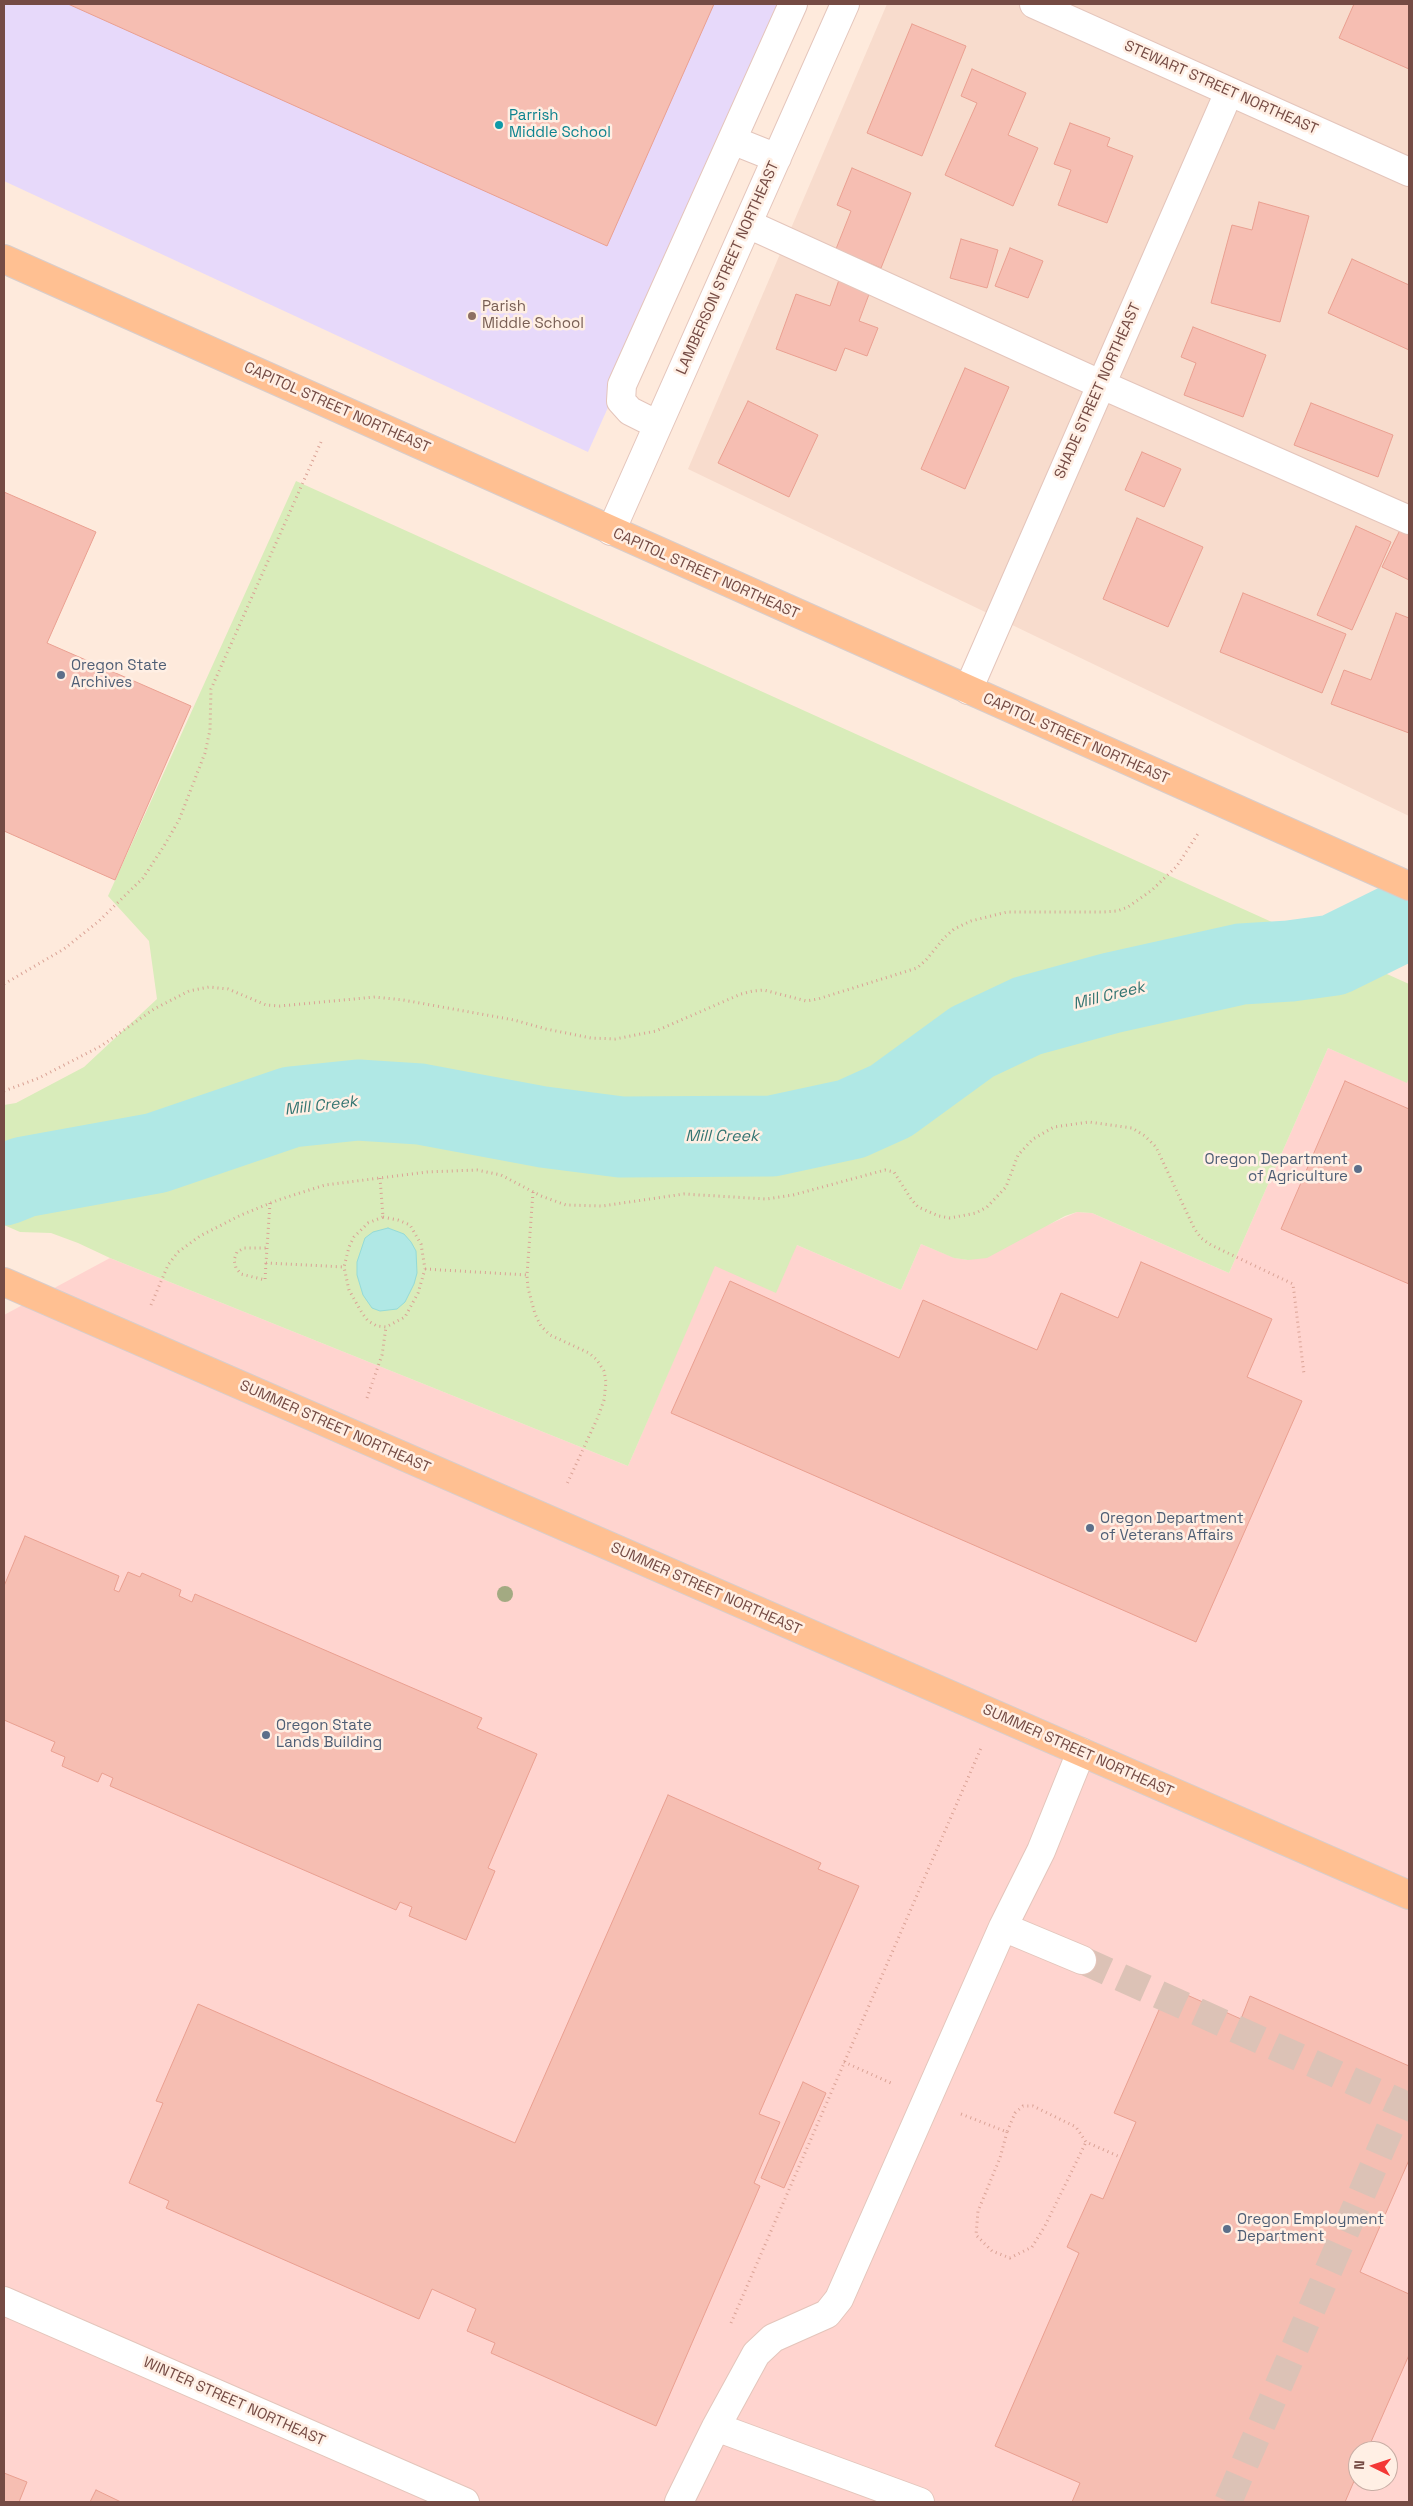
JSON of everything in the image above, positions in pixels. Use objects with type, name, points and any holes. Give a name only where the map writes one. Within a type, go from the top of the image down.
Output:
[{"type":"main road","name":"CAPITOL STREET NORTHEAST","points":[[4,259],[1219,803],[1409,886]]},
{"type":"main road","name":"SUMMER STREET NORTHEAST","points":[[4,1282],[1409,1895]]},
{"type":"street","points":[[658,425],[630,412],[621,401],[622,385],[793,4]]},
{"type":"street","name":"LAMBERSON STREET NORTHEAST","points":[[611,531],[845,4]]},
{"type":"street","name":"STEWART STREET NORTHEAST","points":[[1034,4],[1409,172]]},
{"type":"street","name":"SHADE STREET NORTHEAST","points":[[968,690],[1229,92]]},
{"type":"street","points":[[732,140],[777,158]]},
{"type":"street","points":[[748,224],[1100,384],[1409,520]]},
{"type":"street","points":[[679,2502],[716,2427],[756,2354],[773,2338],[826,2314],[839,2299],[1003,1927],[1041,1851],[1081,1752]]},
{"type":"street","points":[[1003,1927],[1082,1960]]},
{"type":"street","name":"WINTER STREET NORTHEAST","points":[[4,2301],[464,2502]]},
{"type":"street","points":[[716,2427],[920,2502]]},
{"type":"path","points":[[4,984],[64,949],[99,921],[143,878],[179,820],[205,753],[210,730],[211,689],[336,408]]},
{"type":"path","points":[[4,1091],[39,1078],[101,1046],[154,1009],[189,991],[209,987],[228,989],[266,1005],[280,1006],[375,996],[514,1020],[591,1038],[616,1040],[656,1030],[741,994],[753,991],[764,990],[806,1001],[818,999],[917,968],[954,929],[981,918],[1007,912],[1110,912],[1128,907],[1152,890],[1177,866],[1219,803]]},
{"type":"path","points":[[137,1340],[168,1265],[178,1252],[200,1236],[270,1203],[308,1189],[380,1178],[452,1170],[477,1170],[501,1175],[554,1202],[580,1206],[623,1204],[684,1194],[766,1199],[793,1195],[885,1170],[894,1172],[910,1199],[918,1207],[939,1216],[963,1217],[987,1207],[1006,1187],[1018,1155],[1025,1146],[1054,1127],[1089,1122],[1132,1128],[1145,1136],[1156,1146],[1194,1228],[1201,1238],[1211,1245],[1293,1284],[1304,1374]]},
{"type":"path","points":[[380,1178],[383,1217]]},
{"type":"path","points":[[534,1192],[527,1275],[530,1300],[541,1326],[550,1335],[589,1353],[597,1360],[604,1371],[606,1382],[604,1400],[598,1417],[550,1520]]},
{"type":"path","points":[[267,1248],[244,1248],[237,1252],[234,1260],[236,1268],[241,1274],[265,1280],[270,1203]]},
{"type":"path","points":[[383,1217],[398,1220],[410,1226],[421,1244],[425,1269],[418,1293],[405,1317],[386,1327],[377,1326],[368,1321],[362,1313],[349,1290],[344,1267],[354,1236],[368,1223],[383,1217]]},
{"type":"path","points":[[266,1263],[344,1267]]},
{"type":"path","points":[[425,1269],[527,1275]]},
{"type":"path","points":[[352,1434],[378,1373],[386,1327]]},
{"type":"path","points":[[730,2326],[995,1715]]},
{"type":"path","points":[[1033,2106],[1076,2127],[1086,2142],[1120,2157]]},
{"type":"path","points":[[1007,2132],[1000,2158],[978,2211],[976,2235],[992,2251],[1010,2258],[1032,2247],[1045,2226],[1086,2142]]},
{"type":"shaded area","name":"Parish Middle School","points":[[4,4],[789,4],[588,452],[4,181]]},
{"type":"shaded area","points":[[887,4],[1409,4],[1409,816],[688,469]]},
{"type":"shaded area","points":[[1328,1048],[1406,1082],[1409,1077],[1409,2502],[4,2502],[4,1315],[110,1258],[628,1466],[714,1266],[797,1245],[901,1290],[921,1244],[955,1258],[968,1260],[1077,1212],[1092,1213],[1229,1273]]},
{"type":"green space","points":[[296,481],[1409,984],[1409,1077],[1407,1083],[1328,1048],[1229,1273],[1092,1213],[1077,1212],[1065,1216],[987,1258],[968,1260],[954,1258],[921,1244],[901,1290],[797,1245],[776,1293],[715,1266],[628,1466],[110,1258],[78,1243],[51,1233],[20,1232],[4,1225],[4,1105],[16,1103],[84,1067],[157,999],[149,941],[108,896]]},
{"type":"water","points":[[388,1228],[404,1234],[411,1242],[416,1251],[417,1273],[405,1302],[397,1309],[380,1311],[372,1308],[363,1295],[357,1275],[357,1262],[365,1238],[373,1232]]},
{"type":"building","name":"Parrish Middle School","points":[[68,4],[714,4],[607,246]]},
{"type":"building","points":[[1354,4],[1409,4],[1409,69],[1339,38]]},
{"type":"building","points":[[912,24],[966,46],[922,156],[867,133]]},
{"type":"building","points":[[972,69],[1026,93],[1008,135],[1038,148],[1013,206],[945,175],[977,103],[961,96]]},
{"type":"building","points":[[1070,123],[1110,138],[1107,146],[1133,156],[1107,223],[1058,205],[1071,170],[1054,164]]},
{"type":"building","points":[[852,168],[911,193],[881,268],[836,249],[851,211],[837,205]]},
{"type":"building","points":[[1259,202],[1309,216],[1280,322],[1211,303],[1232,225],[1252,230]]},
{"type":"building","points":[[961,239],[998,250],[987,288],[950,278]]},
{"type":"building","points":[[1010,248],[1043,261],[1028,298],[995,286]]},
{"type":"building","points":[[1352,259],[1409,285],[1409,350],[1328,313]]},
{"type":"building","points":[[840,277],[871,289],[859,321],[878,328],[867,356],[845,348],[836,371],[776,349],[796,294],[830,306]]},
{"type":"building","points":[[1193,327],[1266,355],[1243,417],[1184,395],[1196,363],[1181,357]]},
{"type":"building","points":[[965,368],[1009,387],[965,489],[921,469]]},
{"type":"building","points":[[748,401],[818,435],[789,497],[718,463]]},
{"type":"building","points":[[1311,403],[1393,435],[1378,477],[1294,445]]},
{"type":"building","points":[[1142,452],[1181,469],[1164,507],[1125,490]]},
{"type":"building","name":"Oregon State Archives","points":[[4,492],[96,532],[47,643],[191,706],[115,880],[4,831]]},
{"type":"building","points":[[1137,518],[1203,547],[1168,627],[1103,599]]},
{"type":"building","points":[[1356,526],[1391,542],[1352,630],[1317,615]]},
{"type":"building","points":[[1400,530],[1409,534],[1409,580],[1382,567]]},
{"type":"building","points":[[1243,593],[1346,634],[1322,693],[1220,652]]},
{"type":"building","points":[[1396,613],[1409,618],[1409,733],[1331,704],[1344,670],[1371,680]]},
{"type":"building","name":"Oregon Department of Agriculture","points":[[1345,1081],[1409,1109],[1409,1284],[1281,1229]]},
{"type":"building","name":"Oregon Department of Veterans Affairs","points":[[1141,1262],[1272,1319],[1247,1377],[1302,1401],[1196,1642],[671,1413],[730,1281],[899,1358],[923,1300],[1037,1350],[1061,1293],[1118,1318]]},
{"type":"building","name":"Oregon State Lands Building","points":[[25,1536],[119,1576],[114,1590],[119,1592],[128,1572],[140,1577],[142,1573],[181,1590],[179,1596],[192,1602],[195,1594],[482,1718],[477,1728],[537,1754],[488,1868],[495,1871],[466,1940],[409,1916],[412,1907],[400,1902],[396,1910],[110,1786],[113,1778],[102,1773],[98,1782],[62,1766],[65,1757],[51,1751],[55,1742],[4,1720],[4,1586]]},
{"type":"building","points":[[668,1795],[821,1863],[818,1869],[859,1886],[759,2114],[780,2122],[754,2183],[760,2186],[656,2426],[491,2353],[495,2343],[467,2331],[476,2309],[432,2289],[419,2319],[166,2208],[169,2201],[129,2183],[163,2103],[156,2101],[198,2004],[515,2143]]},
{"type":"building","name":"Oregon Employment Department","points":[[1169,1987],[1241,2019],[1250,1996],[1409,2066],[1409,2160],[1360,2272],[1409,2294],[1409,2355],[1371,2441],[1348,2441],[1348,2491],[1350,2491],[1345,2502],[1072,2502],[1080,2483],[995,2446],[1079,2253],[1067,2247],[1091,2194],[1103,2199],[1136,2122],[1114,2113]]},
{"type":"building","points":[[803,2082],[826,2093],[784,2188],[761,2178]]},
{"type":"building","points":[[4,2473],[27,2482],[19,2502],[4,2502]]},
{"type":"building","points":[[96,2490],[121,2502],[90,2502]]},
{"type":"waterway","name":"Mill Creek","points":[[4,1185],[24,1177],[156,1153],[291,1107],[358,1100],[420,1104],[543,1127],[621,1137],[772,1136],[851,1119],[891,1101],[972,1042],[1027,1016],[1111,993],[1241,964],[1290,961],[1334,955],[1409,918]]},
{"type":"tunnel","points":[[1082,1960],[1401,2103],[1228,2502]]},
{"type":"place","name":"Parrish Middle School","points":[[499,125]]},
{"type":"place","name":"Parish Middle School","points":[[472,316]]},
{"type":"place","name":"Oregon State Archives","points":[[61,675]]},
{"type":"place","name":"Oregon Department of Agriculture","points":[[1358,1169]]},
{"type":"place","name":"Oregon Department of Veterans Affairs","points":[[1090,1528]]},
{"type":"place","name":"Oregon State Lands Building","points":[[266,1735]]},
{"type":"place","name":"Oregon Employment Department","points":[[1227,2229]]}]
